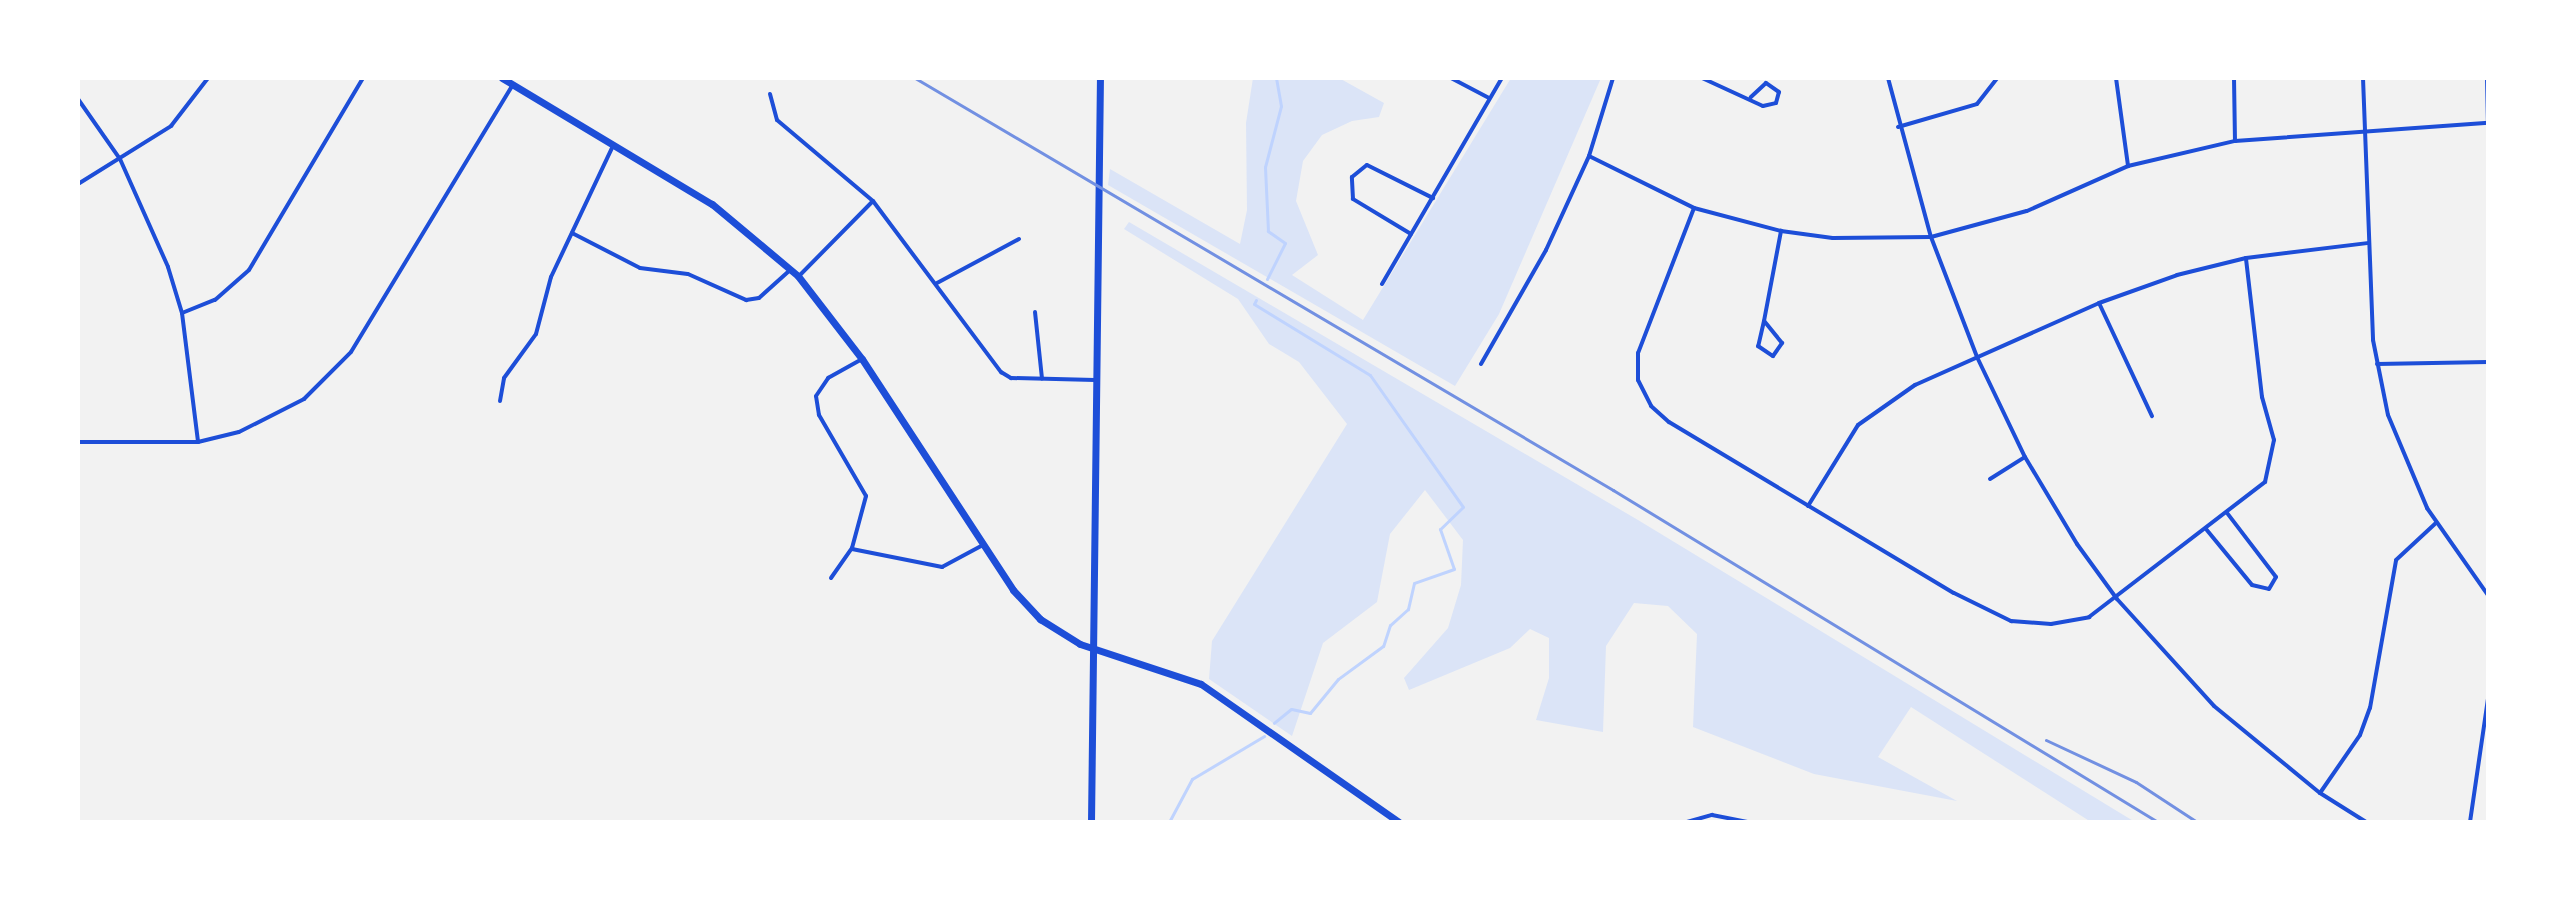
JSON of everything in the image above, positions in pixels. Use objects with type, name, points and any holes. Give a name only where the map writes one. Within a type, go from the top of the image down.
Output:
[{"type":"main road","points":[[502,78],[712,204],[798,276],[862,359],[983,545],[1032,612],[1067,638],[1201,684],[1399,822]]},
{"type":"main road","points":[[1091,822],[1097,650],[1095,380],[1100,78]]},
{"type":"street","points":[[78,184],[171,126],[208,78]]},
{"type":"street","points":[[182,313],[215,300],[249,270],[363,78]]},
{"type":"street","points":[[1451,78],[1489,98]]},
{"type":"street","points":[[1382,284],[1502,78]]},
{"type":"street","points":[[1481,364],[1524,295],[1589,156],[1613,78]]},
{"type":"street","points":[[1702,78],[1738,97],[1751,97],[1768,107],[1779,92],[1766,83],[1751,97]]},
{"type":"street","points":[[1888,78],[1898,127],[1931,237],[1977,357],[2025,457],[2117,599],[2214,706],[2320,793],[2366,822]]},
{"type":"street","points":[[1898,127],[1977,104],[1988,94],[1997,78]]},
{"type":"street","points":[[2116,78],[2128,166]]},
{"type":"street","points":[[2234,78],[2235,141]]},
{"type":"street","points":[[2363,78],[2377,364],[2403,459],[2436,523],[2488,595]]},
{"type":"street","points":[[1589,156],[1694,208],[1781,231],[1833,238],[1931,237],[2027,211],[2128,166],[2235,141],[2488,124],[2487,78]]},
{"type":"street","points":[[78,442],[198,442],[276,416],[330,377],[351,352],[513,85]]},
{"type":"street","points":[[770,94],[777,120],[873,201],[1001,372],[1042,379],[1095,380]]},
{"type":"street","points":[[78,99],[120,159],[157,238],[182,313],[198,442]]},
{"type":"street","points":[[500,401],[504,378],[541,321],[544,296],[613,146]]},
{"type":"street","points":[[1411,234],[1353,199],[1352,177],[1367,165],[1433,198]]},
{"type":"street","points":[[798,276],[873,201]]},
{"type":"street","points":[[1694,208],[1638,353],[1638,380],[1651,406],[1669,422],[1808,506],[1954,593],[2011,621],[2075,621],[2117,599],[2265,482],[2273,436],[2262,397],[2246,258]]},
{"type":"street","points":[[1764,321],[1782,343],[1773,356],[1758,346],[1781,231]]},
{"type":"street","points":[[572,233],[640,268],[688,274],[746,300],[777,286],[791,269]]},
{"type":"street","points":[[937,283],[1007,241],[1019,239]]},
{"type":"street","points":[[1808,506],[1837,455],[1878,407],[1977,357],[2099,303],[2246,258],[2369,243]]},
{"type":"street","points":[[2099,303],[2152,416]]},
{"type":"street","points":[[1035,312],[1042,379]]},
{"type":"street","points":[[831,578],[852,548],[866,496],[819,415],[816,396],[828,378],[862,359]]},
{"type":"street","points":[[2377,364],[2488,362]]},
{"type":"street","points":[[1990,479],[2025,457]]},
{"type":"street","points":[[2206,529],[2252,585],[2269,589],[2276,577],[2227,513]]},
{"type":"street","points":[[2320,793],[2360,735],[2370,708],[2396,560],[2436,523]]},
{"type":"street","points":[[852,548],[942,567],[983,545]]},
{"type":"street","points":[[2470,822],[2488,699]]},
{"type":"street","points":[[1687,822],[1712,815],[1744,822]]},
{"type":"shaded area","points":[[1253,78],[1339,78],[1384,103],[1379,117],[1352,121],[1322,135],[1303,161],[1296,201],[1318,255],[1292,275],[1363,320],[1511,78],[1601,78],[1499,314],[1455,386],[1108,185],[1110,169],[1240,244],[1247,210],[1246,123]]},
{"type":"shaded area","points":[[1129,222],[1638,520],[2135,822],[2091,822],[1911,707],[1878,757],[1957,801],[1814,774],[1693,727],[1697,634],[1668,606],[1634,603],[1606,646],[1603,732],[1536,720],[1549,678],[1549,638],[1530,629],[1510,648],[1409,690],[1404,678],[1448,628],[1461,585],[1463,540],[1425,490],[1390,534],[1377,602],[1323,643],[1292,736],[1209,679],[1212,641],[1347,424],[1299,362],[1269,344],[1238,299],[1124,229]]},
{"type":"waterway","points":[[1267,279],[1285,243],[1268,231],[1265,167],[1281,106],[1276,78]]},
{"type":"waterway","points":[[1256,300],[1254,304],[1370,375],[1463,507],[1440,529],[1454,569],[1414,583],[1408,609],[1390,625],[1383,646],[1338,679],[1310,713],[1291,709],[1274,723]]},
{"type":"waterway","points":[[1169,822],[1192,779],[1264,736]]},
{"type":"railway","points":[[915,78],[1613,490],[2158,822]]},
{"type":"railway","points":[[2046,740],[2136,782],[2197,822]]}]
